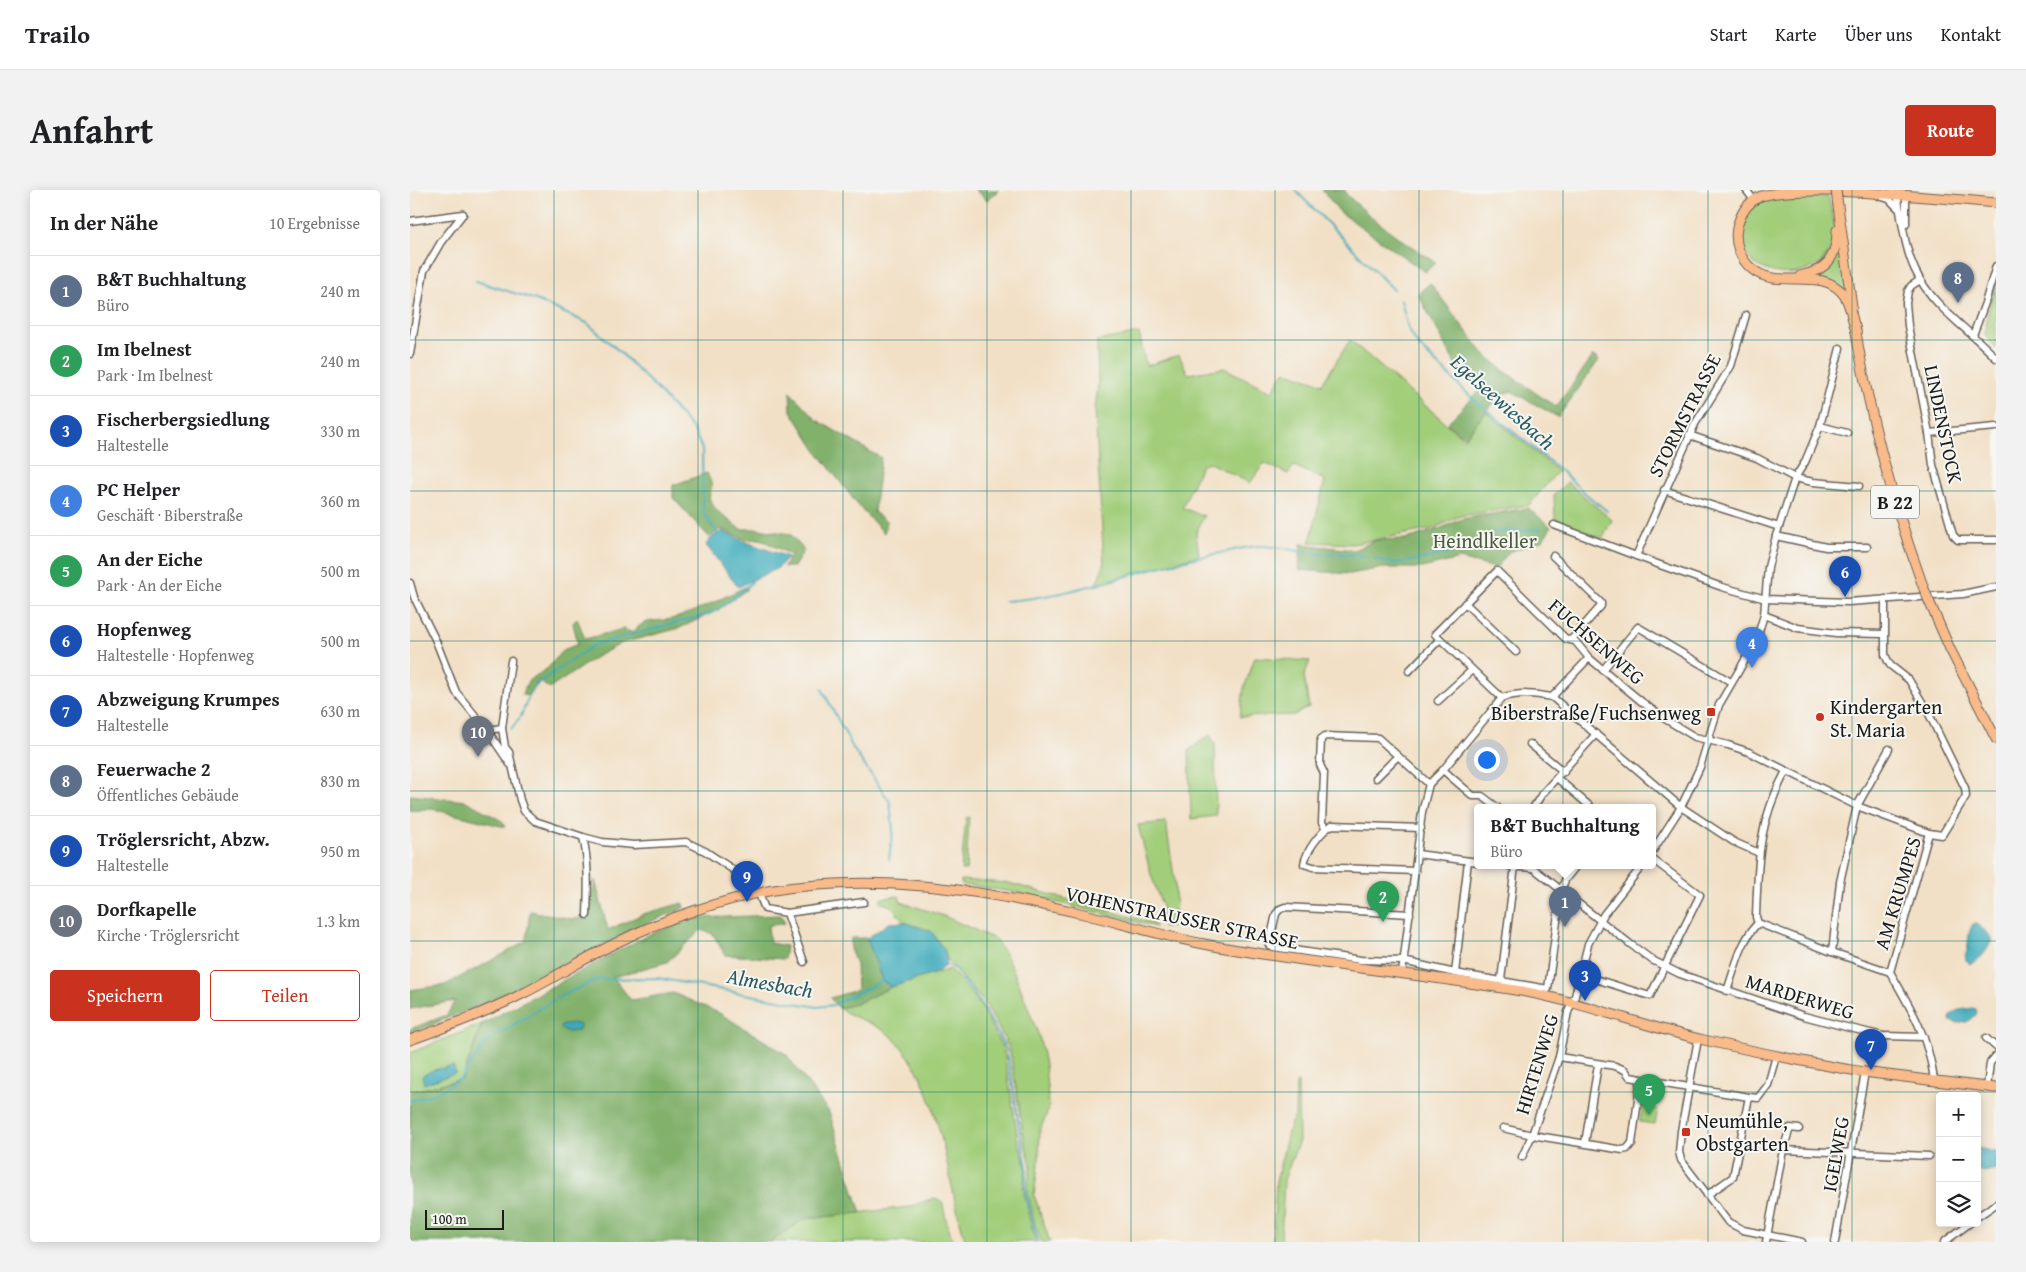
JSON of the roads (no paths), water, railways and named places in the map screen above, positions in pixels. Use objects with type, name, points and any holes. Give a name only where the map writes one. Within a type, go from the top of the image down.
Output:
[{"type":"main road","name":"B 22","points":[[1836,190],[1856,331],[1871,414],[1886,473],[1924,589],[1950,649],[1996,739]]},
{"type":"main road","points":[[1925,190],[1941,198]]},
{"type":"main road","points":[[1754,200],[1766,194],[1781,191],[1902,192],[1996,203]]},
{"type":"main road","name":"B 22","points":[[1754,200],[1744,210],[1738,220],[1736,233],[1740,253],[1756,272],[1768,277],[1819,280],[1837,288],[1845,296],[1856,331]]},
{"type":"main road","name":"B 22","points":[[1790,278],[1813,273],[1830,260],[1836,247],[1839,210]]},
{"type":"main road","name":"VOHENSTRAUSSER STRASSE","points":[[410,1040],[476,1016],[524,994],[619,941],[694,912],[774,890],[835,883],[913,884],[957,889],[1070,911],[1193,942],[1258,954],[1521,991],[1573,1002],[1698,1039],[1776,1056],[1865,1072],[1991,1088]]},
{"type":"street","points":[[1746,190],[1754,200]]},
{"type":"street","points":[[1902,192],[1900,211],[1906,241],[1910,258],[1920,280],[1936,302],[1996,358]]},
{"type":"street","points":[[1902,192],[1906,241]]},
{"type":"street","points":[[1871,193],[1889,199],[1900,211]]},
{"type":"street","points":[[410,221],[462,214],[441,242],[424,271],[410,354]]},
{"type":"street","points":[[1973,335],[1996,266]]},
{"type":"street","name":"LINDENSTOCK","points":[[1920,280],[1910,286],[1906,296],[1906,303],[1908,326],[1929,433],[1933,465],[1955,538],[1964,540],[1996,540]]},
{"type":"street","name":"STORMSTRASSE","points":[[1636,556],[1689,435],[1731,366],[1746,315]]},
{"type":"street","points":[[1656,846],[1681,807],[1700,767],[1719,705],[1756,641],[1764,615],[1768,567],[1778,527],[1795,478],[1805,462],[1820,426],[1840,348]]},
{"type":"street","points":[[1820,426],[1848,433]]},
{"type":"street","points":[[1929,433],[1996,427]]},
{"type":"street","points":[[1689,435],[1757,458],[1795,478],[1813,482],[1859,486]]},
{"type":"street","points":[[1664,490],[1778,527]]},
{"type":"street","points":[[1554,525],[1722,587],[1766,599],[1824,602],[1885,599],[1963,594],[1996,587]]},
{"type":"street","points":[[1776,536],[1826,547],[1867,547]]},
{"type":"street","points":[[1553,556],[1602,606],[1571,640]]},
{"type":"street","name":"FUCHSENWEG","points":[[1440,639],[1435,634],[1497,571],[1566,639],[1575,641],[1589,658],[1665,719],[1695,737],[1728,744],[1748,752],[1857,806],[1929,833]]},
{"type":"street","points":[[410,583],[414,597],[436,641],[456,692],[487,730],[510,765]]},
{"type":"street","name":"AM KRUMPES","points":[[1885,599],[1885,655],[1890,665],[1910,680],[1929,714],[1965,788],[1966,796],[1942,835],[1929,833],[1890,972],[1909,1004],[1924,1037],[1931,1057],[1934,1080]]},
{"type":"street","points":[[1466,603],[1516,652]]},
{"type":"street","points":[[1764,615],[1798,628],[1836,633],[1884,634]]},
{"type":"street","points":[[1603,670],[1638,627],[1731,682]]},
{"type":"street","points":[[1409,670],[1440,639],[1502,698]]},
{"type":"street","points":[[1552,697],[1589,658]]},
{"type":"street","points":[[511,661],[502,728],[520,800],[528,816],[542,824],[583,837],[634,845],[686,842],[705,851],[735,872],[746,883],[765,909],[787,913],[864,902]]},
{"type":"street","points":[[1438,701],[1472,670]]},
{"type":"street","points":[[1402,974],[1420,828],[1429,784],[1443,770],[1502,698],[1522,694],[1552,697],[1681,807],[1734,842],[1758,852]]},
{"type":"street","points":[[487,730],[502,728]]},
{"type":"street","points":[[1536,804],[1542,794],[1558,779],[1596,734]]},
{"type":"street","points":[[1326,829],[1322,823],[1324,774],[1320,765],[1321,739],[1326,736],[1378,738],[1429,784]]},
{"type":"street","points":[[1530,744],[1564,772]]},
{"type":"street","points":[[1832,952],[1840,882],[1857,806],[1889,748]]},
{"type":"street","points":[[1376,778],[1397,757]]},
{"type":"street","points":[[1443,770],[1473,796],[1482,796],[1493,804]]},
{"type":"street","points":[[1786,771],[1773,795],[1758,852],[1756,917],[1758,923],[1890,972]]},
{"type":"street","points":[[1558,779],[1587,804]]},
{"type":"street","points":[[1414,871],[1313,867],[1304,864],[1305,858],[1326,829],[1332,825],[1420,828]]},
{"type":"street","points":[[583,837],[587,856],[589,884],[587,915]]},
{"type":"street","points":[[1417,854],[1474,862]]},
{"type":"street","points":[[1455,973],[1468,861]]},
{"type":"street","points":[[1579,974],[1650,996],[1700,895],[1656,862]]},
{"type":"street","points":[[1502,980],[1512,869]]},
{"type":"street","name":"MARDERWEG","points":[[1534,869],[1645,954],[1666,967],[1694,980],[1804,1016],[1846,1027],[1883,1036],[1924,1037]]},
{"type":"street","points":[[1561,891],[1565,880],[1574,869]]},
{"type":"street","name":"HIRTENWEG","points":[[1522,1156],[1532,1135],[1559,1057],[1568,1012],[1573,1002],[1588,944],[1600,921],[1640,869]]},
{"type":"street","name":"VOHENSTRAUSSER STRASSE","points":[[1410,914],[1285,907],[1276,914],[1270,945],[1361,960],[1403,961],[1455,973],[1548,988],[1561,891]]},
{"type":"street","points":[[787,913],[804,962]]},
{"type":"street","name":"MARDERWEG","points":[[1727,991],[1750,930],[1758,923]]},
{"type":"street","points":[[1986,1038],[1996,1047]]},
{"type":"street","points":[[1698,1039],[1679,1152],[1683,1164],[1728,1222],[1743,1230],[1766,1238],[1802,1242]]},
{"type":"street","points":[[1559,1057],[1615,1066],[1625,1070],[1630,1077],[1758,1098],[1768,1085],[1776,1056]]},
{"type":"street","name":"VOHENSTRAUSSER STRASSE","points":[[1991,1088],[1990,1063],[1996,1056]]},
{"type":"street","points":[[1585,1143],[1598,1064]]},
{"type":"street","name":"IGELWEG","points":[[1835,1242],[1865,1072]]},
{"type":"street","points":[[1532,1135],[1623,1150],[1629,1147],[1632,1143],[1641,1079]]},
{"type":"street","points":[[1707,1195],[1733,1178],[1749,1096]]},
{"type":"street","points":[[1766,1238],[1788,1126],[1799,1129]]},
{"type":"street","name":"HIRTENWEG","points":[[1503,1128],[1532,1135]]},
{"type":"street","points":[[1783,1150],[1929,1156]]},
{"type":"street","points":[[1981,1214],[1996,1204]]},
{"type":"street","points":[[1944,1242],[1965,1227]]},
{"type":"water","points":[[722,531],[788,557],[778,568],[738,587],[706,545],[712,537]]},
{"type":"water","points":[[904,922],[931,931],[945,951],[947,964],[936,973],[891,987],[882,980],[867,938],[889,923]]},
{"type":"water","points":[[1973,924],[1987,932],[1992,938],[1984,954],[1970,964],[1966,960],[1965,955],[1968,948],[1969,933]]},
{"type":"water","points":[[1976,1009],[1977,1013],[1969,1021],[1958,1023],[1950,1021],[1951,1015],[1959,1010]]},
{"type":"water","points":[[572,1023],[580,1025],[579,1030],[569,1032],[560,1029],[561,1026]]},
{"type":"water","points":[[453,1066],[456,1073],[424,1084],[422,1076],[433,1070]]},
{"type":"water","points":[[1981,1149],[1996,1152],[1996,1169],[1981,1172]]},
{"type":"waterway","name":"Egelseewiesbach","points":[[1295,190],[1394,290]]},
{"type":"waterway","points":[[476,281],[536,300],[587,323],[619,351],[657,389],[693,429],[702,449],[703,512],[718,534]]},
{"type":"waterway","name":"Egelseewiesbach","points":[[1401,300],[1408,328],[1418,345],[1472,398],[1607,511]]},
{"type":"waterway","points":[[1375,559],[1390,563],[1407,562],[1447,554],[1467,547],[1493,532],[1542,529]]},
{"type":"waterway","points":[[1004,601],[1058,594],[1189,559],[1254,546],[1267,546],[1313,553],[1365,556]]},
{"type":"waterway","points":[[511,729],[521,716],[531,691],[541,681],[594,645],[712,613],[730,601],[753,579]]},
{"type":"waterway","points":[[822,689],[854,750],[890,802],[893,831],[889,859]]},
{"type":"waterway","name":"Almesbach","points":[[946,964],[955,969],[982,1005],[1007,1051],[1027,1166],[1025,1188],[1033,1226],[1039,1242]]},
{"type":"waterway","name":"Almesbach","points":[[410,1101],[439,1092],[460,1079],[487,1041],[559,997],[598,979],[657,978],[817,1007],[833,1005],[884,980]]},
{"type":"place","name":"Feuerwache 2","points":[[1958,303]]},
{"type":"place","name":"Hopfenweg","points":[[1845,597]]},
{"type":"place","name":"PC Helper","points":[[1752,668]]},
{"type":"place","name":"Biberstraße/Fuchsenweg","points":[[1711,712]]},
{"type":"place","name":"Kindergarten St. Maria","points":[[1820,717]]},
{"type":"place","name":"Dorfkapelle","points":[[478,757]]},
{"type":"place","name":"Tröglersricht, Abzw.","points":[[747,902]]},
{"type":"place","name":"Im Ibelnest","points":[[1383,922]]},
{"type":"place","name":"B&T Buchhaltung","points":[[1565,927]]},
{"type":"place","name":"Fischerbergsiedlung","points":[[1585,1001]]},
{"type":"place","name":"Abzweigung Krumpes","points":[[1871,1070]]},
{"type":"place","name":"An der Eiche","points":[[1649,1115]]},
{"type":"place","name":"Neumühle, Obstgarten","points":[[1686,1132]]},
{"type":"park label","name":"Heindlkeller","points":[[1485,540]]}]
